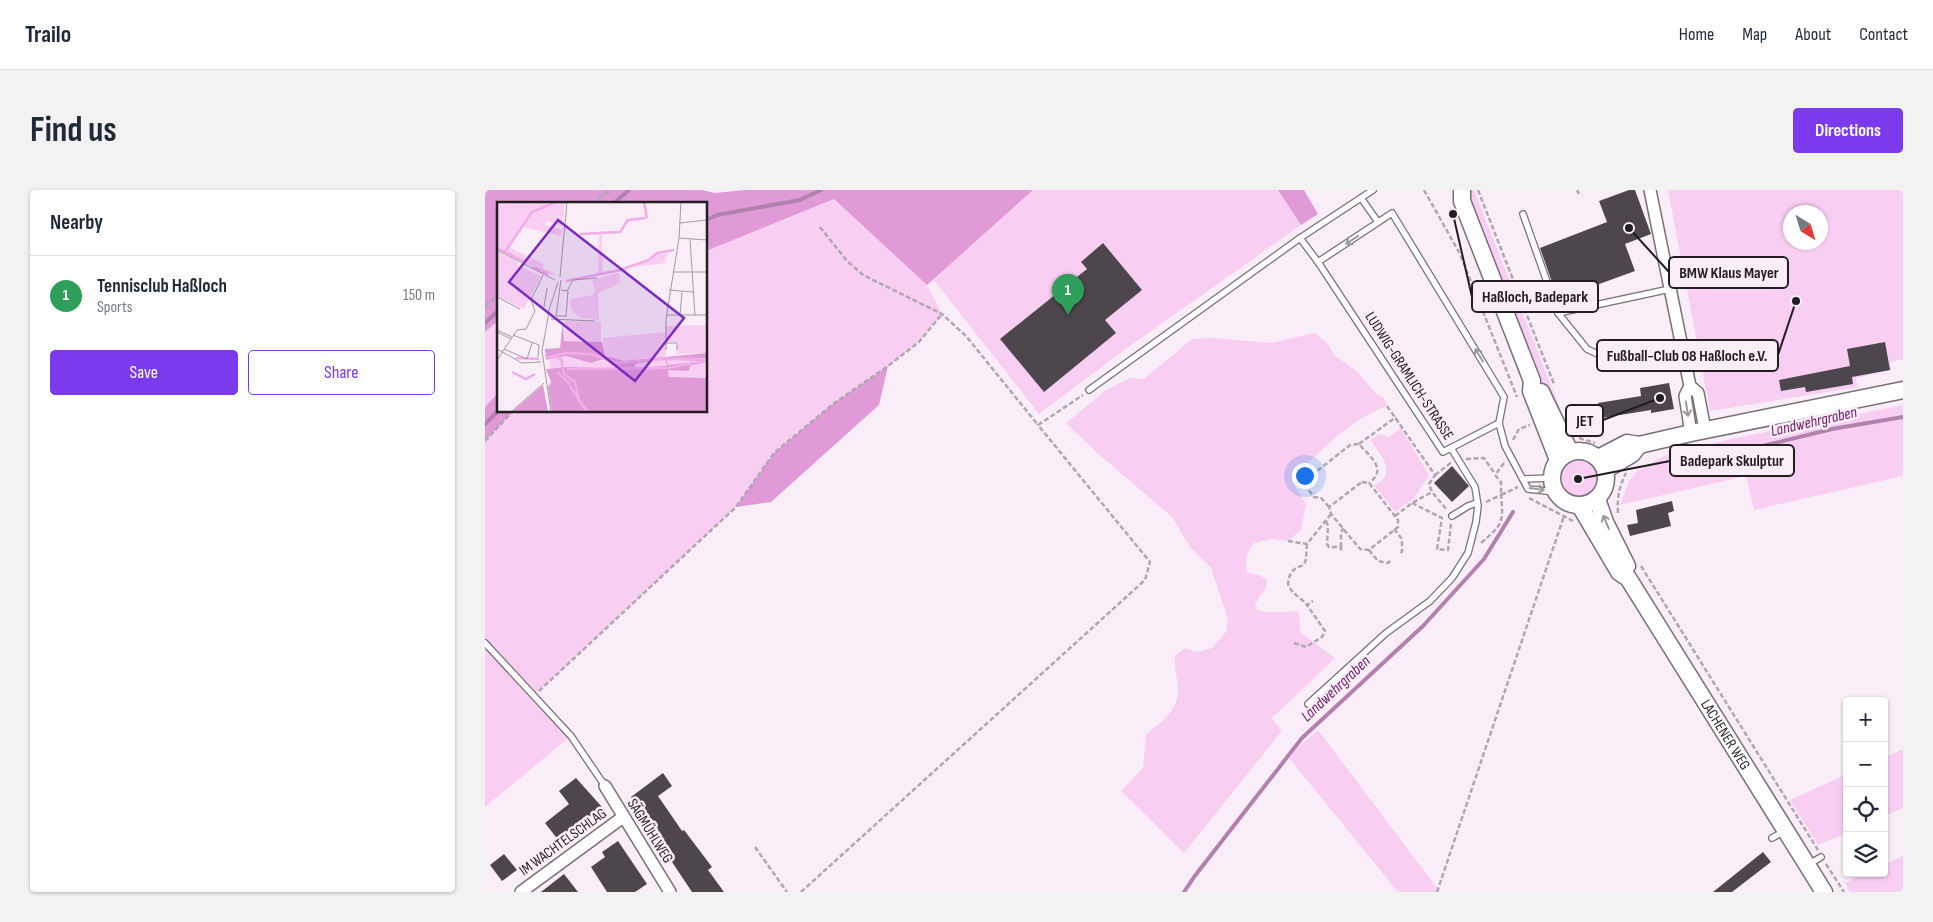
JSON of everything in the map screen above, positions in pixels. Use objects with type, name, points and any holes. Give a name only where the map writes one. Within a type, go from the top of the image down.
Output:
[{"type":"main road","points":[[1459,194],[1531,381],[1531,391],[1568,450]]},
{"type":"main road","points":[[1602,464],[1632,454],[1639,445],[1698,431],[1903,390]]},
{"type":"main road","points":[[1568,450],[1585,452],[1602,464],[1605,486],[1592,502],[1580,506],[1566,502],[1553,485],[1552,472],[1568,450]]},
{"type":"main road","name":"LACHENER WEG","points":[[1597,498],[1605,522],[1628,567],[1628,578]]},
{"type":"main road","name":"LACHENER WEG","points":[[1580,506],[1619,572],[1628,578],[1779,834],[1807,865],[1824,892]]},
{"type":"street","points":[[1650,190],[1690,386],[1685,396],[1698,431]]},
{"type":"street","name":"SÄGMÜHLWEG","points":[[605,786],[670,892]]},
{"type":"street","name":"IM WACHTELSCHLAG","points":[[523,892],[623,817]]},
{"type":"lane","points":[[1089,390],[1300,238],[1373,190]]},
{"type":"lane","points":[[1361,198],[1378,222]]},
{"type":"lane","points":[[1318,262],[1392,213],[1504,397],[1499,423],[1505,446],[1528,489],[1553,485]]},
{"type":"lane","points":[[1523,214],[1558,313],[1587,349],[1604,357]]},
{"type":"lane","name":"LUDWIG-GRAMLICH-STRASSE","points":[[1300,238],[1318,262],[1443,452],[1499,423]]},
{"type":"lane","points":[[1558,313],[1670,289]]},
{"type":"lane","points":[[1308,704],[1386,632],[1430,601],[1452,578],[1468,553],[1476,522],[1478,504],[1475,487],[1456,459],[1451,448]]},
{"type":"lane","points":[[1523,479],[1553,485]]},
{"type":"lane","points":[[1452,516],[1468,506],[1478,504]]},
{"type":"lane","points":[[485,643],[571,736],[605,786]]},
{"type":"lane","points":[[1807,865],[1821,857]]},
{"type":"path","points":[[595,202],[609,190]]},
{"type":"path","points":[[1423,190],[1460,254],[1517,398]]},
{"type":"path","points":[[1478,190],[1555,387]]},
{"type":"path","points":[[1577,190],[1579,194]]},
{"type":"path","points":[[801,892],[1145,580],[1150,562],[966,336],[942,314],[863,275],[847,261],[820,227]]},
{"type":"path","points":[[485,306],[497,295]]},
{"type":"path","points":[[534,695],[736,507],[774,453],[833,404],[919,342],[942,314]]},
{"type":"path","points":[[1038,425],[1089,390]]},
{"type":"path","points":[[1387,406],[1435,475]]},
{"type":"path","points":[[485,441],[512,412]]},
{"type":"path","points":[[1392,559],[1388,563],[1378,561],[1369,550],[1360,549],[1331,514],[1329,507],[1321,498],[1314,497],[1309,489],[1307,479],[1350,446],[1359,444],[1396,417]]},
{"type":"path","points":[[1568,450],[1583,441],[1604,442]]},
{"type":"path","points":[[1359,444],[1376,464],[1378,471],[1376,477],[1369,483]]},
{"type":"path","points":[[1412,503],[1442,518],[1437,549],[1448,550],[1452,516],[1432,492],[1429,484],[1435,475],[1456,459],[1484,458],[1495,475]]},
{"type":"path","points":[[1618,516],[1617,499],[1620,485],[1629,470]]},
{"type":"path","points":[[1329,507],[1361,482],[1369,483],[1398,520],[1398,527],[1369,550]]},
{"type":"path","points":[[1395,516],[1412,503],[1432,492]]},
{"type":"path","points":[[1468,553],[1498,528],[1503,516],[1501,495],[1478,504]]},
{"type":"path","points":[[1437,892],[1565,516],[1523,495]]},
{"type":"path","points":[[1294,643],[1306,647],[1322,637],[1325,630],[1307,605],[1294,595],[1288,584],[1291,572],[1304,565],[1307,544],[1331,514]]},
{"type":"path","points":[[1326,521],[1328,526],[1327,544],[1329,547],[1341,549],[1343,528]]},
{"type":"path","points":[[1394,529],[1402,539],[1402,552],[1400,553]]},
{"type":"path","points":[[1288,540],[1307,544]]},
{"type":"path","points":[[1641,565],[1843,892]]},
{"type":"path","points":[[1307,605],[1313,601]]},
{"type":"path","points":[[755,847],[787,892]]},
{"type":"shaded area","points":[[485,190],[702,190],[715,193],[745,190],[1033,190],[927,285],[834,199],[707,251],[707,202],[497,202],[497,322],[485,332]]},
{"type":"shaded area","points":[[1033,190],[1278,190],[1301,225],[1123,351],[1039,414],[933,279]]},
{"type":"shaded area","points":[[1278,190],[1304,190],[1318,214],[1301,225]]},
{"type":"shaded area","points":[[1466,190],[1474,190],[1561,411],[1557,413],[1538,375]]},
{"type":"shaded area","points":[[1668,190],[1903,190],[1903,359],[1890,362],[1891,370],[1856,378],[1858,387],[1710,411]]},
{"type":"shaded area","points":[[834,199],[927,285],[942,314],[919,342],[833,404],[774,453],[736,507],[534,695],[571,736],[485,807],[485,441],[512,412],[707,412],[707,251]]},
{"type":"shaded area","points":[[497,322],[497,394],[485,407],[485,332]]},
{"type":"shaded area","points":[[1315,333],[1328,344],[1334,355],[1358,372],[1375,393],[1384,398],[1387,406],[1347,428],[1323,448],[1292,481],[1306,504],[1301,530],[1288,541],[1272,539],[1254,543],[1248,553],[1246,564],[1247,572],[1267,580],[1266,588],[1255,604],[1257,610],[1267,612],[1299,612],[1300,632],[1335,658],[1272,718],[1282,731],[1184,853],[1121,791],[1143,768],[1146,734],[1164,720],[1176,702],[1178,687],[1175,656],[1185,648],[1197,652],[1212,648],[1226,632],[1228,619],[1211,568],[1190,547],[1172,517],[1095,451],[1066,423],[1106,390],[1130,378],[1144,379],[1192,339],[1213,338],[1271,343]]},
{"type":"shaded area","points":[[888,366],[879,405],[771,502],[736,507],[774,453],[833,404]]},
{"type":"shaded area","points":[[497,394],[497,412],[512,412],[485,441],[485,407]]},
{"type":"shaded area","points":[[1903,405],[1903,476],[1754,510],[1746,476],[1620,505],[1629,481],[1637,471],[1664,456],[1731,439]]},
{"type":"shaded area","points":[[1401,428],[1429,475],[1414,498],[1395,512],[1374,485],[1381,481],[1387,470],[1383,458],[1370,440],[1380,434],[1389,437]]},
{"type":"shaded area","points":[[1579,456],[1594,462],[1600,477],[1594,492],[1579,498],[1564,492],[1558,477],[1564,462]]},
{"type":"shaded area","points":[[1318,730],[1440,892],[1398,892],[1289,758]]},
{"type":"shaded area","points":[[1903,749],[1903,808],[1888,814],[1888,787],[1888,756]]},
{"type":"shaded area","points":[[1843,776],[1843,835],[1818,845],[1790,800]]},
{"type":"shaded area","points":[[1903,856],[1903,892],[1850,892],[1845,883],[1858,877],[1888,877],[1888,863]]},
{"type":"building","points":[[1629,190],[1635,190],[1651,234],[1625,244],[1635,271],[1558,299],[1540,248],[1607,222],[1599,201]]},
{"type":"building","points":[[1103,243],[1142,290],[1105,320],[1116,333],[1044,392],[1000,339],[1087,269],[1081,262]]},
{"type":"building","points":[[1885,342],[1890,370],[1852,377],[1853,384],[1806,392],[1805,387],[1781,391],[1779,380],[1850,366],[1847,349]]},
{"type":"building","points":[[1669,383],[1674,409],[1651,413],[1651,410],[1601,418],[1598,403],[1641,396],[1640,388]]},
{"type":"building","points":[[1452,466],[1469,486],[1452,502],[1434,483]]},
{"type":"building","points":[[1672,501],[1674,511],[1668,513],[1671,526],[1630,536],[1627,525],[1638,523],[1636,510]]},
{"type":"building","points":[[663,773],[672,786],[658,796],[682,831],[684,830],[712,867],[708,870],[724,892],[692,892],[646,823],[649,821],[631,797]]},
{"type":"building","points":[[576,778],[602,807],[559,841],[545,823],[569,804],[559,791]]},
{"type":"building","points":[[618,841],[647,884],[635,892],[607,892],[591,867],[605,857],[602,852]]},
{"type":"building","points":[[1763,852],[1771,862],[1732,892],[1713,892]]},
{"type":"building","points":[[504,854],[517,870],[502,881],[490,865]]},
{"type":"building","points":[[564,874],[578,892],[541,892]]},
{"type":"waterway","points":[[615,202],[629,190]]},
{"type":"waterway","points":[[707,220],[717,215],[800,200],[821,190]]},
{"type":"waterway","points":[[485,323],[497,312]]},
{"type":"waterway","points":[[485,424],[497,412]]},
{"type":"waterway","name":"Landwehrgraben","points":[[1676,462],[1677,466],[1693,463],[1832,429],[1903,417]]},
{"type":"waterway","name":"Landwehrgraben","points":[[1184,892],[1302,738],[1423,626],[1484,559],[1513,512]]},
{"type":"place","name":"Haßloch, Badepark","points":[[1453,214]]},
{"type":"place","name":"BMW Klaus Mayer","points":[[1629,228]]},
{"type":"place","name":"Fußball-Club 08 Haßloch e.V.","points":[[1796,301]]},
{"type":"place","name":"Tennisclub Haßloch","points":[[1068,315]]},
{"type":"place","name":"JET","points":[[1660,398]]},
{"type":"place","name":"Badepark Skulptur","points":[[1578,479]]}]
